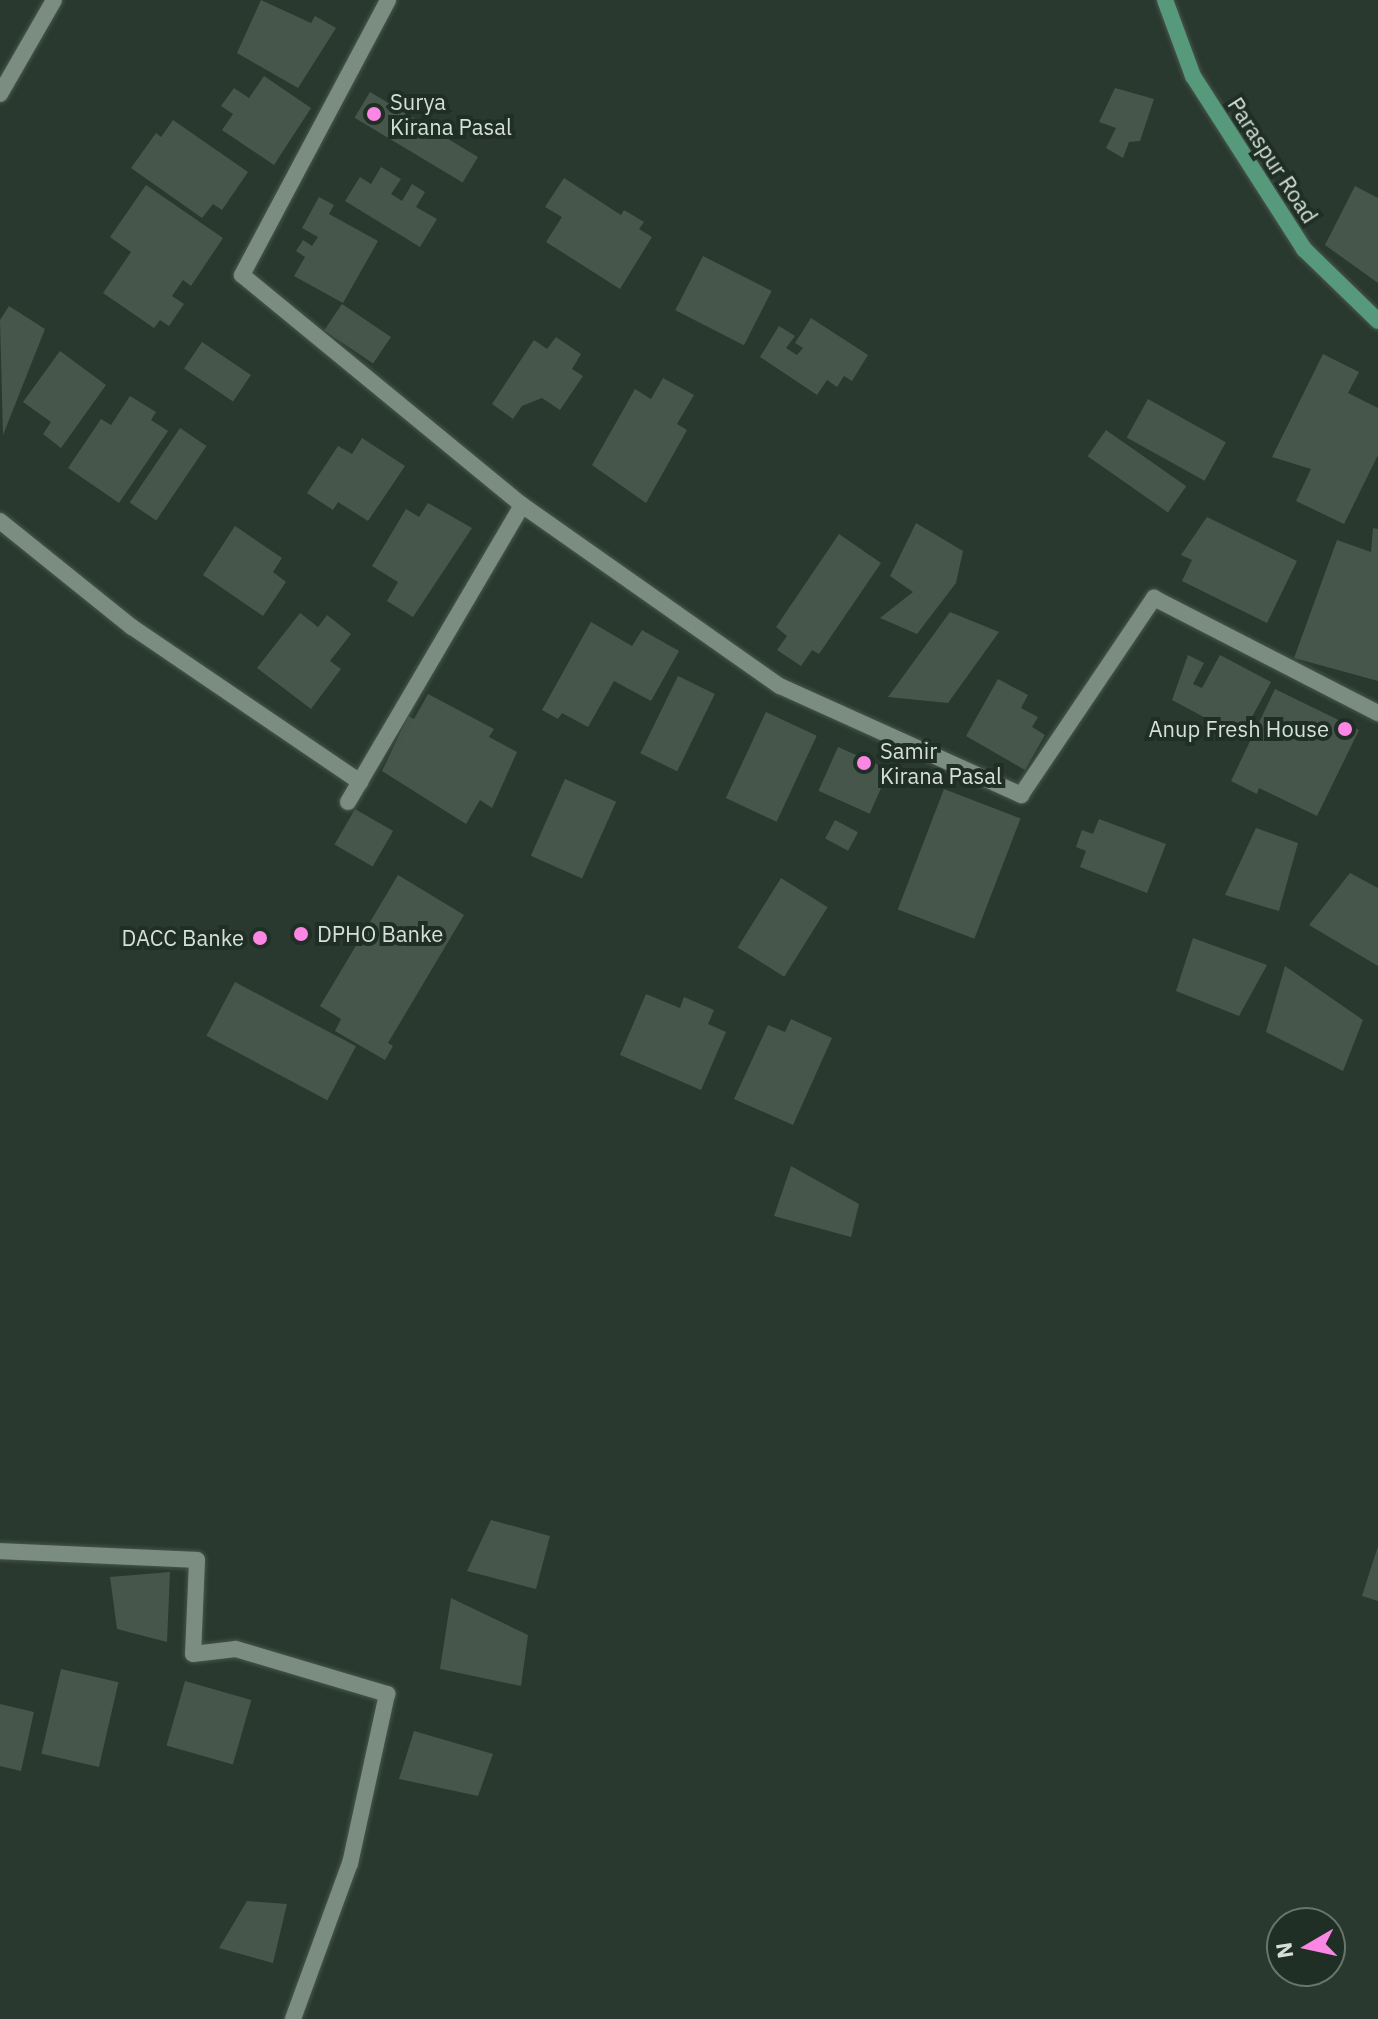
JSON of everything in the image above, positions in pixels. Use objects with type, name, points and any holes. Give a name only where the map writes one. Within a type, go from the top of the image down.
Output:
[{"type":"street","points":[[0,94],[54,0]]},
{"type":"street","points":[[388,0],[242,275],[522,505],[780,686],[1021,795],[1154,598],[1378,713]]},
{"type":"street","name":"Paraspur Road","points":[[1165,0],[1193,76],[1304,249],[1378,321]]},
{"type":"street","points":[[348,802],[522,505]]},
{"type":"street","points":[[0,521],[132,627],[360,782]]},
{"type":"street","points":[[0,1551],[197,1560],[193,1654],[236,1649],[387,1694],[350,1863],[293,2019]]},
{"type":"building","points":[[261,0],[311,23],[315,16],[336,28],[298,88],[237,53]]},
{"type":"building","points":[[264,76],[311,108],[274,165],[222,130],[233,114],[221,106],[234,88],[249,98]]},
{"type":"building","points":[[1115,88],[1154,99],[1140,141],[1129,142],[1123,158],[1106,148],[1116,128],[1099,122]]},
{"type":"building","points":[[370,92],[478,157],[463,183],[355,118]]},
{"type":"building","points":[[173,120],[248,172],[222,210],[213,204],[202,218],[131,168],[156,133],[161,137]]},
{"type":"building","points":[[381,167],[401,179],[391,194],[402,201],[412,184],[425,192],[416,207],[437,219],[420,247],[345,201],[360,177],[371,184]]},
{"type":"building","points":[[564,178],[621,215],[624,210],[644,222],[639,229],[652,237],[620,289],[546,242],[562,217],[545,207]]},
{"type":"building","points":[[146,185],[223,238],[191,286],[183,280],[172,296],[184,304],[169,326],[160,320],[154,328],[103,293],[131,252],[110,237]]},
{"type":"building","points":[[1355,186],[1378,198],[1378,283],[1325,245]]},
{"type":"building","points":[[319,197],[334,205],[329,214],[378,241],[343,303],[294,276],[305,257],[296,251],[303,240],[312,246],[318,237],[302,228]]},
{"type":"building","points":[[703,256],[772,291],[744,345],[675,310]]},
{"type":"building","points":[[342,304],[391,337],[373,364],[324,331]]},
{"type":"building","points":[[9,306],[45,329],[3,435],[0,320]]},
{"type":"building","points":[[811,318],[868,355],[852,381],[844,376],[837,387],[827,380],[817,395],[760,357],[779,326],[795,336],[786,348],[797,355],[803,348],[795,343]]},
{"type":"building","points":[[556,337],[581,354],[572,369],[583,376],[560,410],[542,398],[522,406],[513,419],[492,404],[534,340],[547,349]]},
{"type":"building","points":[[202,342],[251,375],[233,402],[184,369]]},
{"type":"building","points":[[60,351],[106,385],[61,448],[43,434],[51,422],[23,402]]},
{"type":"building","points":[[1323,354],[1359,372],[1348,393],[1378,408],[1378,455],[1344,524],[1296,501],[1311,469],[1272,457]]},
{"type":"building","points":[[663,378],[694,395],[677,424],[687,430],[646,503],[592,465],[635,389],[651,399]]},
{"type":"building","points":[[130,396],[156,412],[151,420],[168,431],[119,503],[68,468],[101,419],[111,425]]},
{"type":"building","points":[[1148,399],[1226,442],[1205,481],[1127,437]]},
{"type":"building","points":[[180,428],[207,446],[156,521],[130,503]]},
{"type":"building","points":[[1106,430],[1186,486],[1168,512],[1088,456]]},
{"type":"building","points":[[362,438],[405,466],[368,521],[338,502],[333,510],[307,493],[338,446],[352,454]]},
{"type":"building","points":[[428,503],[472,528],[413,617],[387,601],[398,582],[372,566],[406,509],[419,517]]},
{"type":"building","points":[[1207,517],[1297,561],[1267,623],[1182,581],[1192,560],[1181,555]]},
{"type":"building","points":[[916,523],[963,551],[956,583],[917,634],[880,618],[913,592],[890,576]]},
{"type":"building","points":[[235,526],[282,558],[273,572],[286,582],[263,616],[203,575]]},
{"type":"building","points":[[1373,528],[1378,529],[1378,681],[1294,658],[1337,540],[1371,552]]},
{"type":"building","points":[[839,534],[881,563],[819,654],[812,650],[801,666],[777,650],[787,636],[776,627]]},
{"type":"building","points":[[950,612],[999,632],[948,703],[888,697]]},
{"type":"building","points":[[300,613],[318,627],[327,615],[351,634],[330,661],[341,669],[311,709],[257,668]]},
{"type":"building","points":[[591,622],[632,646],[642,630],[679,651],[651,701],[614,681],[588,727],[562,713],[558,719],[542,710]]},
{"type":"building","points":[[1188,655],[1204,663],[1193,684],[1202,688],[1220,655],[1271,682],[1241,737],[1172,700]]},
{"type":"building","points":[[678,676],[715,694],[677,771],[640,753]]},
{"type":"building","points":[[998,679],[1028,695],[1021,708],[1038,717],[1032,727],[1045,735],[1025,770],[966,736]]},
{"type":"building","points":[[1275,689],[1359,730],[1317,816],[1259,788],[1257,794],[1231,781]]},
{"type":"building","points":[[428,694],[494,729],[489,737],[517,752],[492,808],[480,800],[466,824],[382,771],[408,716],[414,719]]},
{"type":"building","points":[[766,712],[817,736],[777,822],[726,798]]},
{"type":"building","points":[[838,747],[889,770],[870,814],[818,791]]},
{"type":"building","points":[[565,779],[616,802],[582,879],[531,856]]},
{"type":"building","points":[[944,789],[1021,818],[974,939],[898,909]]},
{"type":"building","points":[[355,809],[393,831],[373,867],[334,845]]},
{"type":"building","points":[[1099,819],[1166,844],[1147,893],[1080,867],[1086,851],[1076,847],[1082,830],[1093,834]]},
{"type":"building","points":[[835,820],[858,832],[848,851],[825,839]]},
{"type":"building","points":[[1256,828],[1298,843],[1279,911],[1225,895]]},
{"type":"building","points":[[1350,873],[1378,888],[1378,966],[1309,925]]},
{"type":"building","points":[[398,875],[464,915],[388,1043],[393,1046],[385,1060],[335,1031],[341,1019],[320,1006]]},
{"type":"building","points":[[781,878],[828,907],[784,977],[738,948]]},
{"type":"building","points":[[1193,938],[1267,965],[1239,1016],[1176,991]]},
{"type":"building","points":[[1285,966],[1363,1020],[1343,1071],[1266,1032]]},
{"type":"building","points":[[235,982],[356,1046],[327,1100],[206,1036]]},
{"type":"building","points":[[646,994],[680,1008],[684,997],[714,1010],[708,1024],[726,1032],[701,1090],[620,1055]]},
{"type":"building","points":[[791,1019],[832,1038],[793,1125],[734,1099],[768,1025],[785,1032]]},
{"type":"building","points":[[791,1166],[859,1204],[851,1237],[774,1216]]},
{"type":"building","points":[[491,1520],[550,1536],[536,1589],[467,1571]]},
{"type":"building","points":[[1378,1546],[1378,1601],[1362,1596]]},
{"type":"building","points":[[170,1572],[167,1642],[117,1629],[110,1577]]},
{"type":"building","points":[[451,1598],[528,1635],[521,1686],[440,1669]]},
{"type":"building","points":[[61,1669],[118,1682],[99,1767],[41,1754]]},
{"type":"building","points":[[185,1681],[251,1700],[233,1764],[167,1745]]},
{"type":"building","points":[[0,1704],[34,1712],[21,1771],[0,1766]]},
{"type":"building","points":[[414,1731],[493,1754],[478,1796],[399,1779]]},
{"type":"building","points":[[247,1901],[287,1904],[273,1963],[219,1948]]},
{"type":"place","name":"Surya Kirana Pasal","points":[[374,114]]},
{"type":"place","name":"Anup Fresh House","points":[[1345,729]]},
{"type":"place","name":"Samir Kirana Pasal","points":[[864,763]]},
{"type":"place","name":"DPHO Banke","points":[[301,934]]},
{"type":"place","name":"DACC Banke","points":[[260,938]]}]
